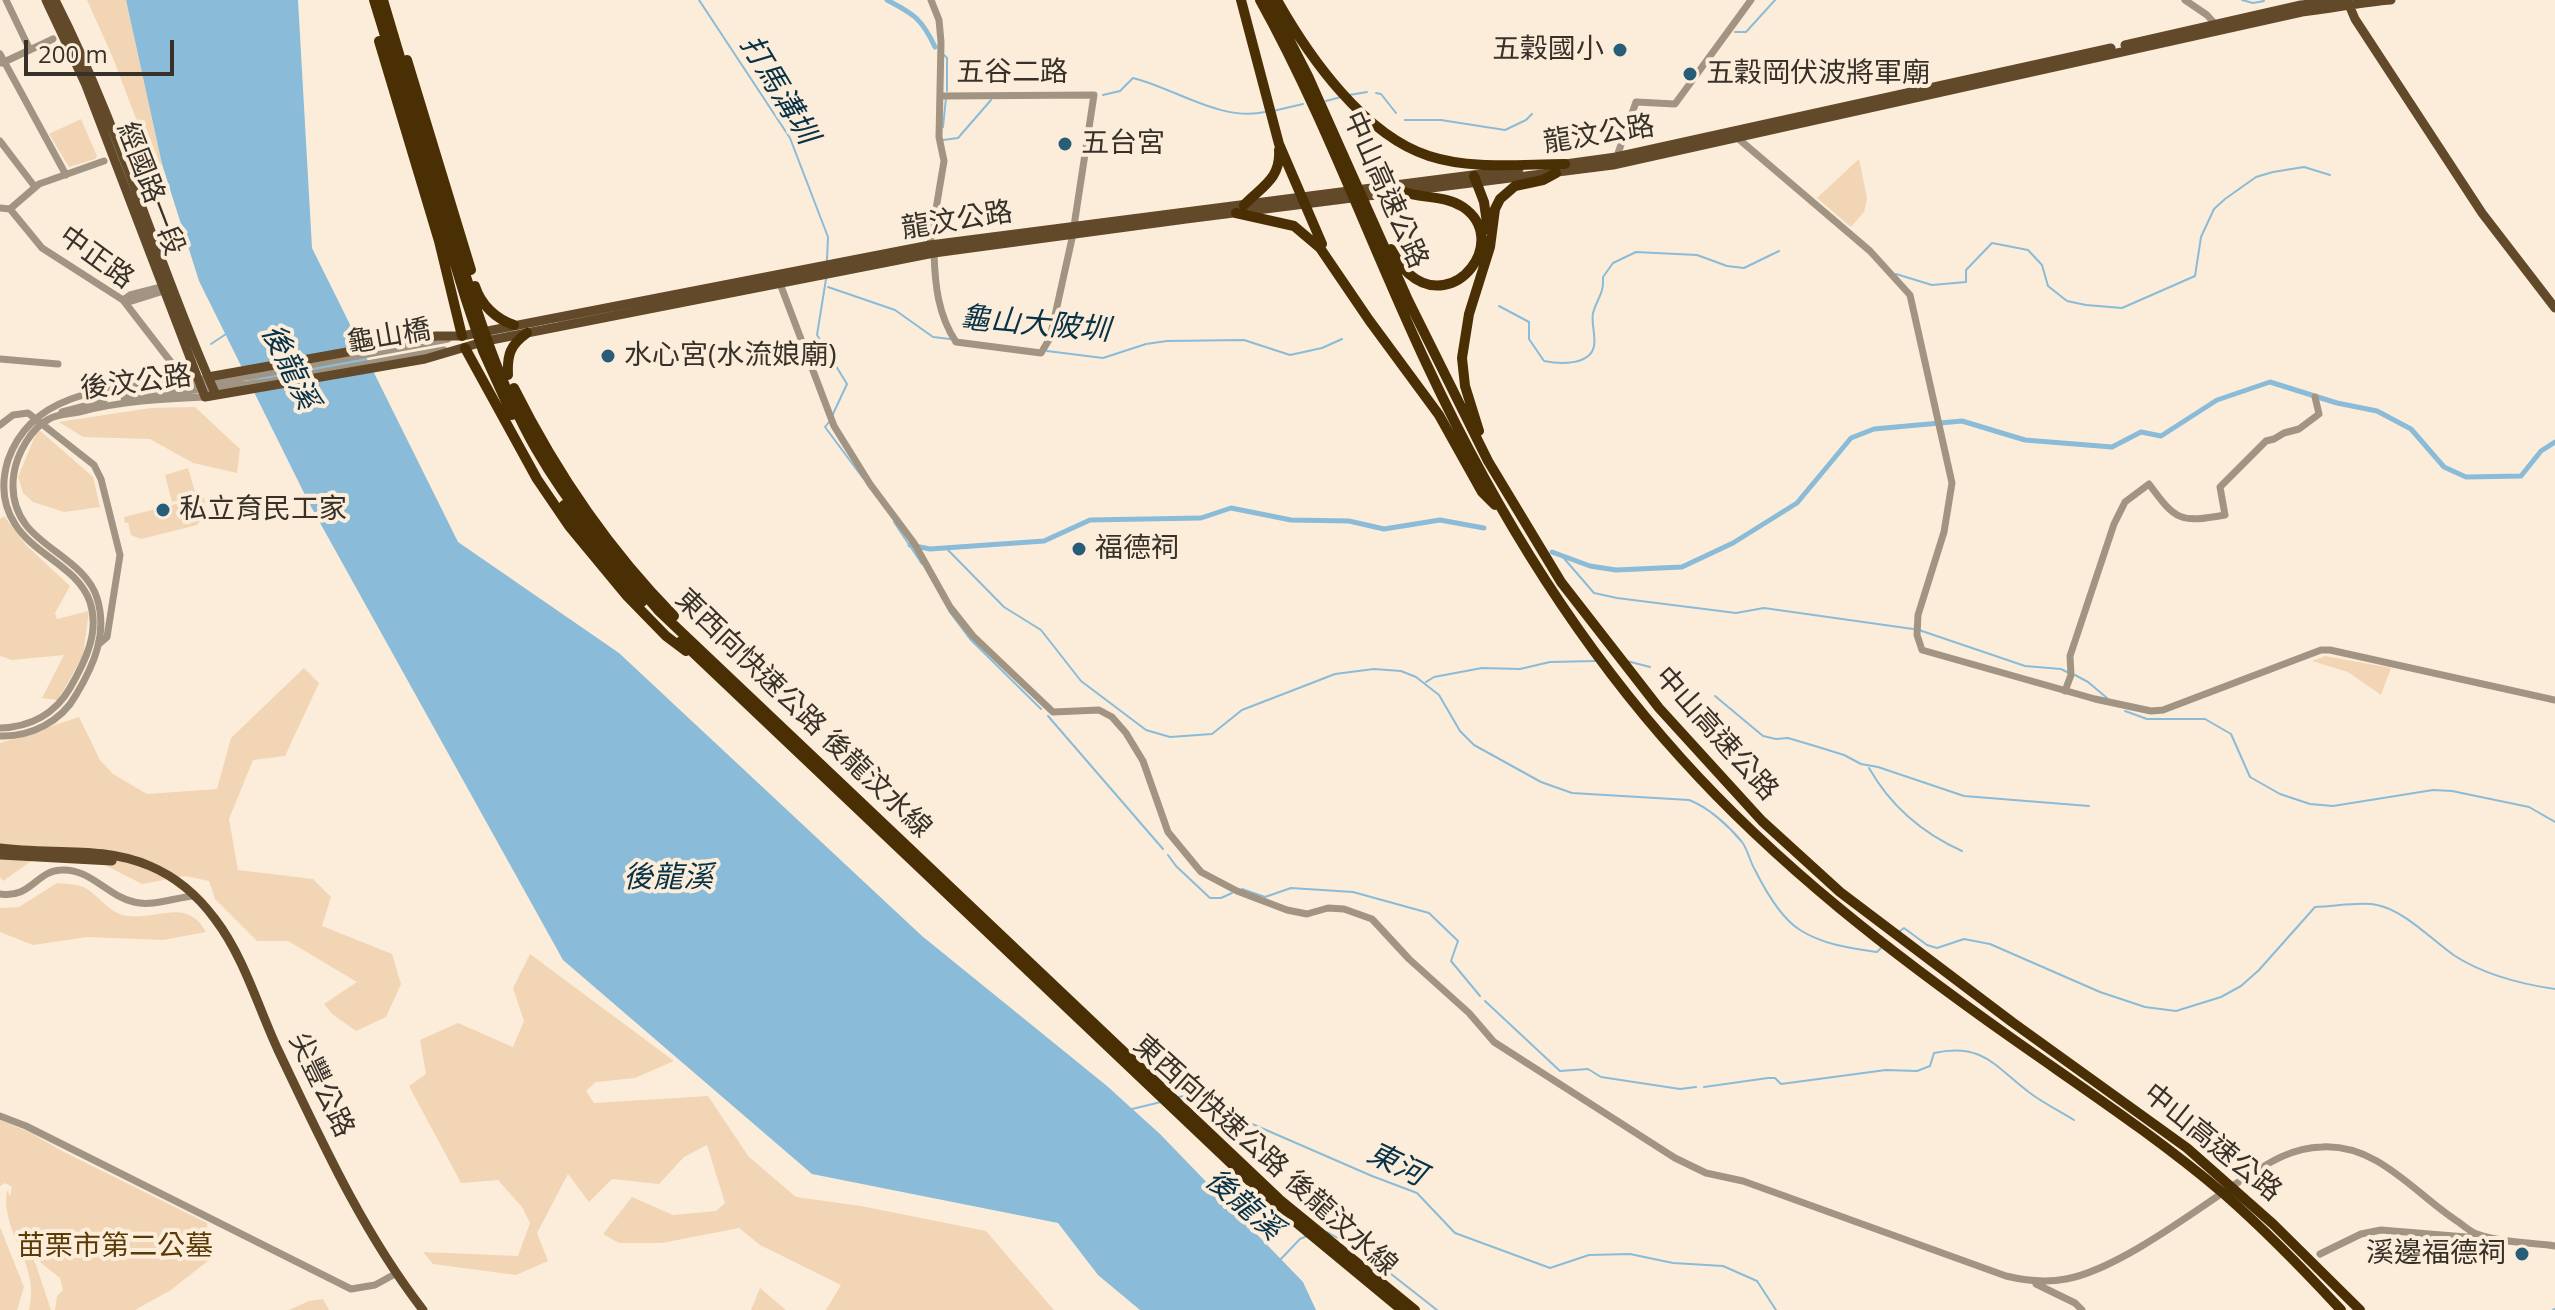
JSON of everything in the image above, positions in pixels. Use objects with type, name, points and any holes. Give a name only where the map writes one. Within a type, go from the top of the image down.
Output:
[{"type":"highway","points":[[372,0],[456,305],[476,337],[508,375],[557,469],[588,514],[622,558],[732,679]]},
{"type":"highway","name":"東西向快速公路 後龍汶水線","points":[[372,0],[483,351],[504,399],[545,476],[600,554],[643,603],[702,661],[1275,1205],[1402,1310]]},
{"type":"highway","points":[[385,0],[479,297],[476,337],[487,385]]},
{"type":"highway","name":"東西向快速公路 後龍汶水線","points":[[385,0],[473,300],[498,369],[529,436],[565,495],[606,550],[658,610],[1279,1199],[1415,1310]]},
{"type":"highway","points":[[1241,0],[1279,144],[1301,200],[1334,269]]},
{"type":"highway","name":"中山高速公路","points":[[1260,0],[1348,177]]},
{"type":"highway","name":"中山高速公路","points":[[1269,0],[1308,76],[1439,390],[1506,516],[1585,639],[1681,758],[1753,833],[1865,930],[2139,1127],[2223,1193],[2341,1310]]},
{"type":"highway","points":[[1277,0],[1295,33],[1335,86],[1370,120],[1402,143],[1429,156],[1456,162],[1565,164]]},
{"type":"highway","points":[[1244,205],[1274,177],[1279,167],[1279,144]]},
{"type":"highway","points":[[1491,467],[1465,386],[1462,358],[1469,314],[1490,247],[1495,209],[1500,199],[1515,186],[1543,180],[1556,173]]},
{"type":"highway","points":[[1475,180],[1484,202],[1490,247]]},
{"type":"highway","points":[[1379,235],[1403,269],[1427,284],[1454,282],[1475,264],[1481,241],[1473,216],[1454,201],[1417,197],[1404,192]]},
{"type":"highway","points":[[1236,213],[1294,226],[1312,240],[1439,415],[1482,492],[1506,516]]},
{"type":"highway","name":"中山高速公路","points":[[1364,214],[1379,235],[1491,467],[1561,582],[1627,670],[1690,745],[1808,865],[1878,922],[2187,1148],[2264,1216],[2360,1310]]},
{"type":"highway","points":[[479,297],[504,321],[514,325]]},
{"type":"highway","points":[[508,375],[507,358],[513,344],[527,333]]},
{"type":"highway","points":[[465,348],[537,479],[593,558],[666,636],[702,661]]},
{"type":"main road","name":"經國路一段","points":[[46,0],[85,83],[204,378],[216,395]]},
{"type":"main road","name":"經國路一段","points":[[55,0],[89,74],[167,288]]},
{"type":"main road","name":"龍汶公路","points":[[1073,230],[1236,213],[1301,200],[1556,173],[2218,27],[2301,5],[2391,0]]},
{"type":"main road","points":[[2347,2],[2482,213],[2555,308]]},
{"type":"main road","name":"龍汶公路","points":[[779,279],[932,249],[1244,205],[1404,192],[1565,164],[1580,166]]},
{"type":"main road","points":[[476,337],[514,325],[779,279]]},
{"type":"main road","points":[[476,337],[527,333],[779,279]]},
{"type":"main road","name":"龜山橋","points":[[204,378],[436,336],[476,337]]},
{"type":"main road","name":"龜山橋","points":[[216,395],[410,362],[465,348],[476,337]]},
{"type":"main road","name":"經國路一段","points":[[204,378],[205,397]]},
{"type":"main road","name":"後汶公路","points":[[205,397],[216,395]]},
{"type":"main road","points":[[0,848],[124,856],[151,866],[176,884]]},
{"type":"main road","points":[[0,855],[115,861],[150,871],[176,884]]},
{"type":"main road","name":"尖豐公路","points":[[176,884],[191,896],[226,945],[355,1218],[416,1310]]},
{"type":"main road","name":"尖豐公路","points":[[393,1275],[423,1310]]},
{"type":"street","points":[[6,0],[30,50]]},
{"type":"street","points":[[931,0],[939,20],[946,96],[939,137],[943,170],[932,249],[940,308],[945,325],[956,342],[1041,353],[1050,338],[1073,230]]},
{"type":"street","points":[[1615,161],[1636,102],[1675,104],[1751,0]]},
{"type":"street","points":[[2185,0],[2218,27]]},
{"type":"street","points":[[53,39],[1,60],[66,175]]},
{"type":"street","name":"五谷二路","points":[[946,96],[1094,95],[1073,230]]},
{"type":"street","points":[[1733,135],[1870,251],[1910,295],[1952,483],[1944,532],[1918,615],[1917,629],[1922,650],[2141,709],[2163,710],[2321,650],[2555,700]]},
{"type":"street","points":[[0,141],[35,187]]},
{"type":"street","points":[[0,208],[10,209],[35,187],[104,161]]},
{"type":"street","name":"中正路","points":[[10,209],[42,248],[123,300],[174,366],[204,378]]},
{"type":"street","points":[[779,279],[834,426],[870,484],[914,543],[950,607],[973,636],[1053,712],[1099,710],[1112,717],[1143,761],[1168,832],[1201,872],[1237,891],[1287,910],[1307,914],[1328,908],[1344,909],[1372,919],[1409,959],[1469,1013],[1494,1042],[1675,1158],[1706,1173],[1743,1181],[2006,1276],[2033,1282],[2075,1303],[2082,1310]]},
{"type":"street","points":[[123,300],[130,295],[167,288]]},
{"type":"street","name":"龜山橋","points":[[50,415],[70,402],[97,396],[219,382],[476,337]]},
{"type":"street","name":"龜山橋","points":[[50,415],[99,402],[268,382],[476,337]]},
{"type":"street","points":[[0,359],[58,364]]},
{"type":"street","name":"後汶公路","points":[[15,503],[12,484],[15,465],[30,436],[61,401],[111,388],[204,378]]},
{"type":"street","name":"後汶公路","points":[[2,504],[3,483],[12,451],[24,431],[41,416],[112,404],[205,397]]},
{"type":"street","points":[[2065,691],[2070,656],[2088,599],[2114,524],[2125,502],[2149,484],[2171,514],[2192,519],[2225,515],[2220,487],[2266,441],[2299,429],[2319,414],[2315,397]]},
{"type":"street","points":[[0,425],[13,415],[28,413],[94,465],[101,479],[120,555],[107,637],[100,643],[90,643]]},
{"type":"street","points":[[0,728],[26,725],[59,704],[86,660],[93,616],[84,588],[28,541],[2,504],[15,503],[22,521],[35,536],[78,571],[96,594],[102,626],[100,643],[87,677],[65,710],[38,729],[21,736],[0,736]]},
{"type":"street","points":[[0,894],[23,892],[48,873],[67,870],[93,879],[130,902],[150,903],[191,896]]},
{"type":"street","points":[[0,1116],[26,1126],[351,1289],[362,1290],[393,1275]]},
{"type":"street","points":[[2033,1282],[2067,1279],[2099,1269],[2267,1162],[2294,1150],[2324,1147],[2350,1149],[2376,1159],[2478,1235]]},
{"type":"street","points":[[2320,1254],[2361,1234],[2381,1230],[2466,1237],[2478,1235],[2555,1246]]},
{"type":"green space","points":[[87,0],[126,0],[162,164],[152,161]]},
{"type":"green space","points":[[81,119],[97,156],[69,167],[49,134]]},
{"type":"green space","points":[[1859,159],[1867,198],[1864,212],[1851,227],[1817,198]]},
{"type":"green space","points":[[195,407],[240,449],[237,473],[193,463],[150,439],[83,437],[59,422],[151,408]]},
{"type":"green space","points":[[38,429],[93,477],[100,507],[64,512],[33,502],[23,493],[18,477]]},
{"type":"green space","points":[[188,468],[196,495],[172,502],[165,475]]},
{"type":"green space","points":[[204,497],[205,503],[201,505],[205,514],[197,525],[141,539],[131,535],[128,523],[125,523],[124,517]]},
{"type":"green space","points":[[4,516],[26,545],[70,586],[55,613],[57,619],[89,611],[83,656],[58,700],[42,698],[64,655],[12,660],[0,656],[0,519]]},
{"type":"green space","points":[[2325,656],[2391,668],[2381,695],[2348,672],[2312,661]]},
{"type":"green space","points":[[304,668],[319,683],[285,756],[253,760],[229,819],[238,870],[313,879],[331,897],[322,926],[392,954],[401,984],[386,1017],[356,1031],[332,1014],[324,1004],[357,982],[288,941],[257,941],[215,899],[209,881],[185,876],[142,884],[91,858],[37,857],[3,881],[0,877],[0,743],[79,717],[100,760],[113,774],[147,794],[217,789],[231,738]]},
{"type":"green space","points":[[57,883],[84,887],[122,915],[171,912],[190,915],[206,932],[163,940],[88,937],[33,945],[0,932],[0,908],[19,907]]},
{"type":"green space","points":[[530,954],[674,1061],[635,1078],[596,1082],[586,1091],[594,1103],[708,1096],[749,1157],[796,1197],[861,1206],[986,1231],[1054,1310],[826,1310],[841,1285],[760,1245],[739,1228],[662,1243],[619,1243],[603,1234],[632,1197],[673,1215],[716,1211],[725,1203],[707,1145],[684,1157],[659,1184],[612,1179],[589,1202],[568,1174],[537,1233],[548,1261],[516,1275],[433,1264],[423,1252],[518,1256],[530,1223],[522,1207],[498,1180],[461,1183],[409,1086],[426,1074],[420,1040],[458,1023],[513,1047],[524,1021],[513,988]]},
{"type":"green space","name":"苗栗市第二公墓","points":[[0,1120],[207,1223],[209,1260],[171,1290],[135,1310],[55,1310],[57,1296],[63,1290],[60,1278],[41,1263],[23,1239],[36,1265],[51,1310],[29,1310],[30,1278],[6,1206],[7,1190],[10,1196],[12,1187],[5,1183],[0,1186]]},
{"type":"green space","name":"苗栗市第二公墓","points":[[0,1227],[24,1287],[17,1310],[0,1310]]},
{"type":"green space","points":[[760,1288],[786,1310],[751,1310]]},
{"type":"green space","points":[[323,1299],[329,1310],[289,1310],[309,1301]]},
{"type":"water","name":"後龍溪","points":[[126,0],[298,0],[312,248],[458,542],[619,653],[922,936],[1107,1086],[1160,1134],[1303,1282],[1316,1310],[1140,1310],[1098,1275],[1058,1223],[812,1174],[563,960],[309,503],[199,281],[162,164]]},
{"type":"waterway","name":"打馬溝圳","points":[[699,0],[790,138],[828,237],[827,260]]},
{"type":"waterway","points":[[887,0],[916,18],[935,47]]},
{"type":"waterway","points":[[1735,32],[1746,32],[1775,0]]},
{"type":"waterway","points":[[2242,0],[2253,3],[2264,1]]},
{"type":"waterway","points":[[944,55],[947,58],[947,91]]},
{"type":"waterway","points":[[1103,95],[1120,91],[1133,78],[1215,108],[1248,114],[1265,112]]},
{"type":"waterway","points":[[1349,95],[1367,92]]},
{"type":"waterway","points":[[1376,93],[1381,94],[1396,113]]},
{"type":"waterway","points":[[1326,101],[1341,97]]},
{"type":"waterway","points":[[943,127],[946,98]]},
{"type":"waterway","points":[[943,140],[958,138],[991,100]]},
{"type":"waterway","points":[[1273,111],[1303,104]]},
{"type":"waterway","points":[[1405,120],[1441,120],[1505,130],[1532,114]]},
{"type":"waterway","name":"龜山大陂圳","points":[[1896,274],[1932,285],[1966,282],[1966,270],[1992,243],[2028,250],[2042,265],[2048,286],[2067,301],[2122,308],[2195,276],[2201,237],[2214,209],[2256,177],[2304,167],[2330,175]]},
{"type":"waterway","name":"龜山大陂圳","points":[[1499,306],[1529,322],[1529,339],[1544,361],[1573,362],[1587,357],[1594,346],[1593,313],[1603,277],[1613,263],[1636,252],[1697,255],[1727,266],[1744,268],[1779,251]]},
{"type":"waterway","name":"打馬溝圳","points":[[826,279],[817,335],[847,384],[832,416]]},
{"type":"waterway","name":"龜山大陂圳","points":[[828,287],[895,310],[933,337],[950,339]]},
{"type":"waterway","points":[[211,344],[226,334]]},
{"type":"waterway","name":"龜山大陂圳","points":[[1047,351],[1103,358],[1146,344],[1167,341],[1244,340],[1290,355],[1322,348],[1342,339]]},
{"type":"waterway","points":[[1552,552],[1590,566],[1616,570],[1682,567],[1733,543],[1797,503],[1851,438],[1874,429],[1962,421],[2025,440],[2112,447],[2141,432],[2161,436],[2217,400],[2270,382],[2337,403],[2377,411],[2411,429],[2444,467],[2466,477],[2521,476],[2541,451],[2555,442]]},
{"type":"waterway","name":"打馬溝圳","points":[[829,422],[825,427],[863,478]]},
{"type":"waterway","points":[[910,545],[930,549],[1044,541],[1090,520],[1201,518],[1231,508],[1291,520],[1349,521],[1384,529],[1440,520],[1484,528]]},
{"type":"waterway","name":"打馬溝圳","points":[[894,522],[922,564]]},
{"type":"waterway","points":[[946,548],[1004,607],[1041,630],[1081,681],[1146,730],[1170,737],[1212,734],[1242,710],[1335,674],[1374,669],[1401,671],[1416,677],[1439,695],[1460,731],[1474,745],[1541,782],[1572,793],[1689,800],[1703,807],[1742,842],[1769,895],[1793,925],[1809,935],[1837,945],[1877,952],[1883,946]]},
{"type":"waterway","points":[[1562,556],[1594,593],[1617,598],[1736,613],[1764,608],[1913,629]]},
{"type":"waterway","points":[[949,611],[970,639],[1041,709]]},
{"type":"waterway","points":[[1919,630],[2025,666],[2061,669],[2069,673]]},
{"type":"waterway","points":[[1426,682],[1434,677],[1482,668],[1520,669],[1550,662],[1596,661]]},
{"type":"waterway","points":[[1627,661],[1650,667]]},
{"type":"waterway","points":[[2075,675],[2107,698]]},
{"type":"waterway","points":[[1715,696],[1763,736],[1788,738],[1815,746],[1861,764],[1964,796],[2089,806]]},
{"type":"waterway","points":[[2125,711],[2147,719],[2205,719],[2231,734],[2250,777],[2280,794],[2310,804],[2333,806],[2433,790],[2452,791],[2529,807],[2555,822]]},
{"type":"waterway","points":[[1048,716],[1163,849]]},
{"type":"waterway","points":[[1869,768],[1908,817],[1962,851]]},
{"type":"waterway","points":[[1168,855],[1210,898],[1221,898],[1232,893]]},
{"type":"waterway","points":[[1242,889],[1265,897],[1291,888],[1353,892],[1429,913],[1458,941],[1451,961],[1480,996]]},
{"type":"waterway","points":[[1900,931],[1904,928],[1927,945],[1937,948],[1964,939],[1990,944],[2100,992],[2145,1007],[2176,1011],[2221,997],[2241,986],[2315,907],[2370,904],[2397,913],[2455,956],[2478,968],[2516,981],[2555,989]]},
{"type":"waterway","points":[[1485,1001],[1560,1071],[1588,1069],[1601,1077],[1680,1089],[1696,1087]]},
{"type":"waterway","points":[[1704,1087],[1768,1078],[1775,1078],[1781,1084],[1886,1070],[1917,1071],[1930,1066],[1934,1053],[1965,1051],[1998,1066],[2035,1097],[2074,1120]]},
{"type":"waterway","name":"東河","points":[[1179,1097],[1197,1100],[1417,1193],[1455,1233],[1550,1268],[1589,1255],[1630,1254],[1673,1263],[1723,1266],[1757,1281],[1776,1310]]},
{"type":"waterway","name":"東河","points":[[1132,1109],[1161,1102]]},
{"type":"waterway","points":[[1327,1232],[1363,1252],[1437,1310]]},
{"type":"waterway","points":[[1279,1261],[1300,1239],[1307,1236]]},
{"type":"place","name":"五穀國小","points":[[1620,50]]},
{"type":"place","name":"五穀岡伏波將軍廟","points":[[1690,74]]},
{"type":"place","name":"五台宮","points":[[1065,144]]},
{"type":"place","name":"水心宮(水流娘廟)","points":[[608,356]]},
{"type":"place","name":"私立育民工家","points":[[163,510]]},
{"type":"place","name":"福德祠","points":[[1079,549]]},
{"type":"place","name":"溪邊福德祠","points":[[2522,1254]]}]
